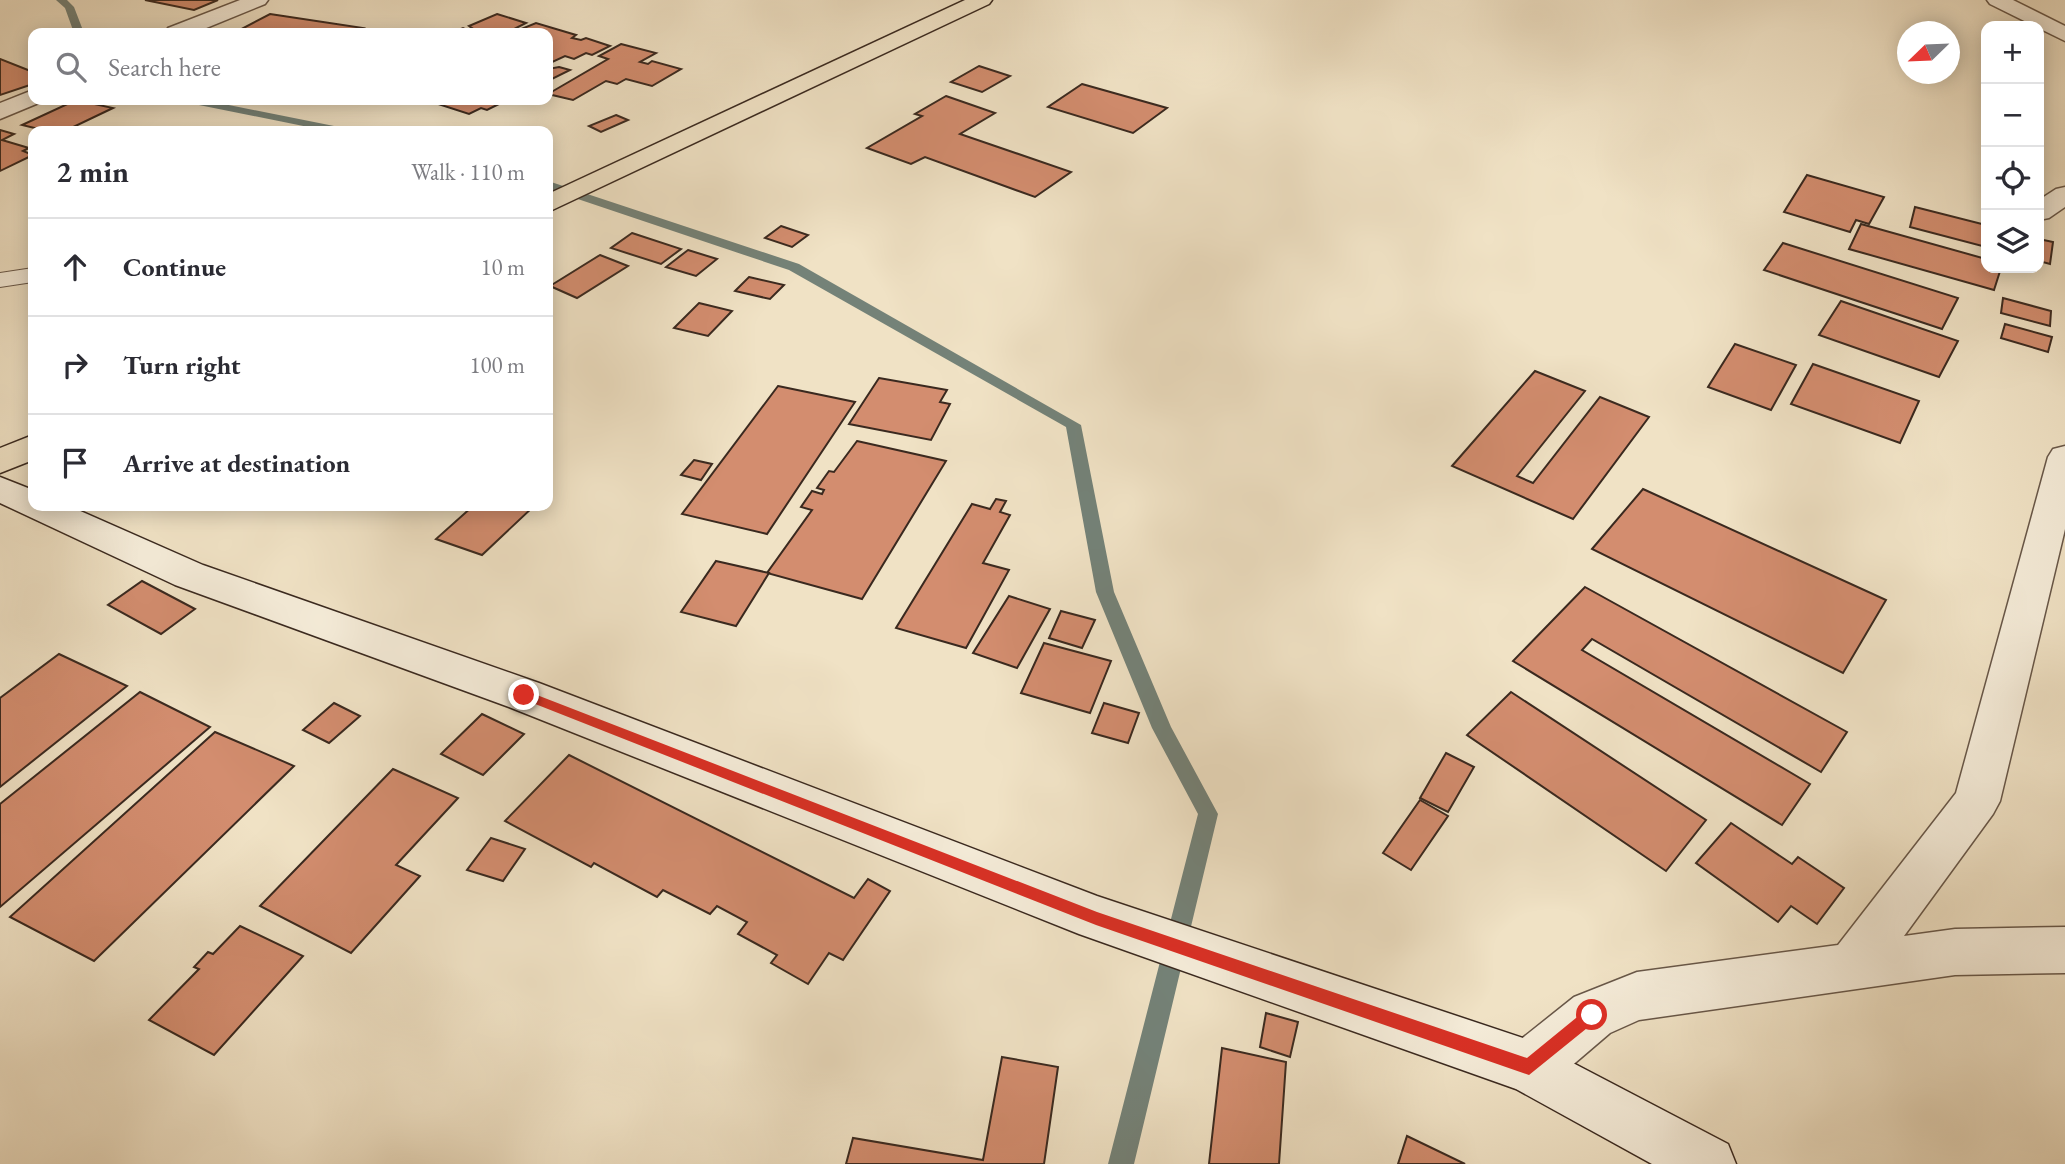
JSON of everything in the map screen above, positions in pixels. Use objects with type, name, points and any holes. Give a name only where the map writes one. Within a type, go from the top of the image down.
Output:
[{"type":"main road","points":[[553,202],[982,0]]},
{"type":"main road","points":[[0,462],[28,448]]},
{"type":"street","points":[[188,28],[258,0]]},
{"type":"street","points":[[1997,0],[2065,34]]},
{"type":"street","points":[[0,112],[28,98]]},
{"type":"street","points":[[2042,210],[2065,195]]},
{"type":"street","points":[[1852,966],[1978,801],[2065,457]]},
{"type":"street","points":[[0,489],[28,502]]},
{"type":"street","points":[[48,511],[189,575],[524,695],[1096,918],[1529,1067],[1708,1164]]},
{"type":"street","points":[[1529,1067],[1592,1015],[1637,996],[1955,952],[2065,950]]},
{"type":"lane","points":[[0,280],[28,276]]},
{"type":"building","points":[[145,0],[218,0],[194,10]]},
{"type":"building","points":[[270,14],[363,28],[243,28]]},
{"type":"building","points":[[497,14],[526,23],[516,28],[469,26]]},
{"type":"building","points":[[536,23],[553,28],[524,28]]},
{"type":"building","points":[[553,28],[576,35],[572,38],[586,38],[610,46],[592,55],[586,53],[574,59],[565,56],[553,62]]},
{"type":"building","points":[[621,44],[656,53],[640,62],[648,64],[652,61],[681,69],[652,86],[626,79],[617,84],[606,81],[573,100],[553,95],[553,91],[608,59],[599,56]]},
{"type":"building","points":[[0,59],[28,70],[28,86],[0,95]]},
{"type":"building","points":[[979,66],[1010,76],[982,92],[951,82]]},
{"type":"building","points":[[559,67],[570,70],[553,78],[553,68]]},
{"type":"building","points":[[1082,84],[1167,108],[1133,133],[1048,107]]},
{"type":"building","points":[[946,96],[995,113],[960,134],[1071,172],[1035,197],[925,157],[911,164],[867,148],[922,116],[915,114]]},
{"type":"building","points":[[65,105],[99,105],[113,108],[75,126],[22,125]]},
{"type":"building","points":[[441,105],[497,105],[487,110],[481,108],[469,114]]},
{"type":"building","points":[[616,115],[628,120],[601,132],[589,126]]},
{"type":"building","points":[[0,130],[14,134],[2,140],[28,148],[23,151],[28,153],[28,157],[0,171]]},
{"type":"building","points":[[1807,175],[1884,197],[1869,224],[1856,220],[1850,232],[1784,212]]},
{"type":"building","points":[[1915,207],[1981,224],[1981,246],[1910,227]]},
{"type":"building","points":[[1861,224],[1981,258],[1981,273],[1999,273],[1994,290],[1849,249]]},
{"type":"building","points":[[781,226],[808,235],[792,247],[765,238]]},
{"type":"building","points":[[632,233],[681,249],[661,264],[611,248]]},
{"type":"building","points":[[2044,240],[2053,242],[2050,264],[2044,262]]},
{"type":"building","points":[[1783,243],[1958,298],[1942,329],[1764,270]]},
{"type":"building","points":[[688,250],[717,259],[696,276],[666,267]]},
{"type":"building","points":[[600,255],[628,266],[577,298],[553,287],[553,284]]},
{"type":"building","points":[[749,277],[784,285],[770,299],[735,291]]},
{"type":"building","points":[[2003,298],[2051,311],[2050,326],[2001,313]]},
{"type":"building","points":[[1841,301],[1958,341],[1939,377],[1819,335]]},
{"type":"building","points":[[699,303],[732,311],[708,336],[674,328]]},
{"type":"building","points":[[2005,324],[2052,337],[2048,352],[2001,338]]},
{"type":"building","points":[[1735,344],[1796,365],[1771,410],[1708,387]]},
{"type":"building","points":[[1813,364],[1919,401],[1900,443],[1791,404]]},
{"type":"building","points":[[1535,371],[1585,391],[1517,476],[1533,483],[1600,397],[1649,417],[1573,519],[1452,466]]},
{"type":"building","points":[[879,378],[947,390],[940,402],[950,404],[931,440],[849,424]]},
{"type":"building","points":[[778,386],[855,402],[767,534],[682,514]]},
{"type":"building","points":[[857,441],[946,461],[862,599],[767,573],[812,510],[801,507],[812,491],[822,494],[824,490],[817,488],[829,471],[834,472]]},
{"type":"building","points":[[694,460],[712,464],[701,480],[681,475]]},
{"type":"building","points":[[1643,489],[1886,600],[1843,673],[1592,549]]},
{"type":"building","points":[[996,499],[1006,501],[1000,512],[1010,515],[983,563],[1009,570],[966,648],[896,628],[972,504],[990,509]]},
{"type":"building","points":[[467,511],[529,511],[482,555],[436,539]]},
{"type":"building","points":[[716,561],[769,573],[736,626],[681,612]]},
{"type":"building","points":[[142,581],[195,609],[161,634],[108,605]]},
{"type":"building","points":[[1585,587],[1847,732],[1821,772],[1592,639],[1582,650],[1810,784],[1782,825],[1513,661]]},
{"type":"building","points":[[1009,596],[1050,609],[1017,668],[973,653]]},
{"type":"building","points":[[1061,611],[1095,620],[1082,648],[1049,638]]},
{"type":"building","points":[[1044,643],[1111,661],[1090,713],[1021,693]]},
{"type":"building","points":[[59,654],[127,686],[0,787],[0,698]]},
{"type":"building","points":[[140,692],[210,727],[0,907],[0,804]]},
{"type":"building","points":[[1511,692],[1706,820],[1666,871],[1467,735]]},
{"type":"building","points":[[334,703],[360,716],[329,743],[303,730]]},
{"type":"building","points":[[1104,703],[1139,713],[1128,743],[1092,733]]},
{"type":"building","points":[[482,714],[524,734],[483,775],[441,754]]},
{"type":"building","points":[[215,732],[294,766],[94,961],[10,917]]},
{"type":"building","points":[[1446,753],[1474,767],[1448,812],[1420,798]]},
{"type":"building","points":[[569,755],[854,898],[868,879],[890,891],[843,960],[829,953],[808,984],[771,963],[777,955],[738,934],[747,922],[717,906],[710,914],[663,890],[657,897],[594,863],[591,867],[505,821]]},
{"type":"building","points":[[393,769],[458,798],[396,865],[420,876],[351,953],[260,906]]},
{"type":"building","points":[[1420,800],[1448,816],[1411,870],[1383,853]]},
{"type":"building","points":[[1731,823],[1792,864],[1798,857],[1844,888],[1817,924],[1791,906],[1778,922],[1696,863]]},
{"type":"building","points":[[491,838],[525,849],[503,881],[467,870]]},
{"type":"building","points":[[240,926],[303,956],[214,1055],[149,1020],[199,969],[194,967],[208,952],[213,954]]},
{"type":"building","points":[[1266,1013],[1298,1022],[1290,1057],[1260,1047]]},
{"type":"building","points":[[1222,1048],[1286,1062],[1279,1164],[1209,1164]]},
{"type":"building","points":[[1002,1057],[1058,1067],[1044,1164],[846,1164],[853,1138],[983,1160]]},
{"type":"building","points":[[1407,1136],[1465,1164],[1398,1164]]},
{"type":"waterway","points":[[61,0],[69,7],[77,28]]},
{"type":"waterway","points":[[214,105],[319,126]]},
{"type":"waterway","points":[[553,187],[794,267],[1073,425],[1105,592],[1162,728],[1208,814],[1121,1164]]},
{"type":"route","points":[[524,695],[1096,918],[1529,1067],[1592,1015]]}]
